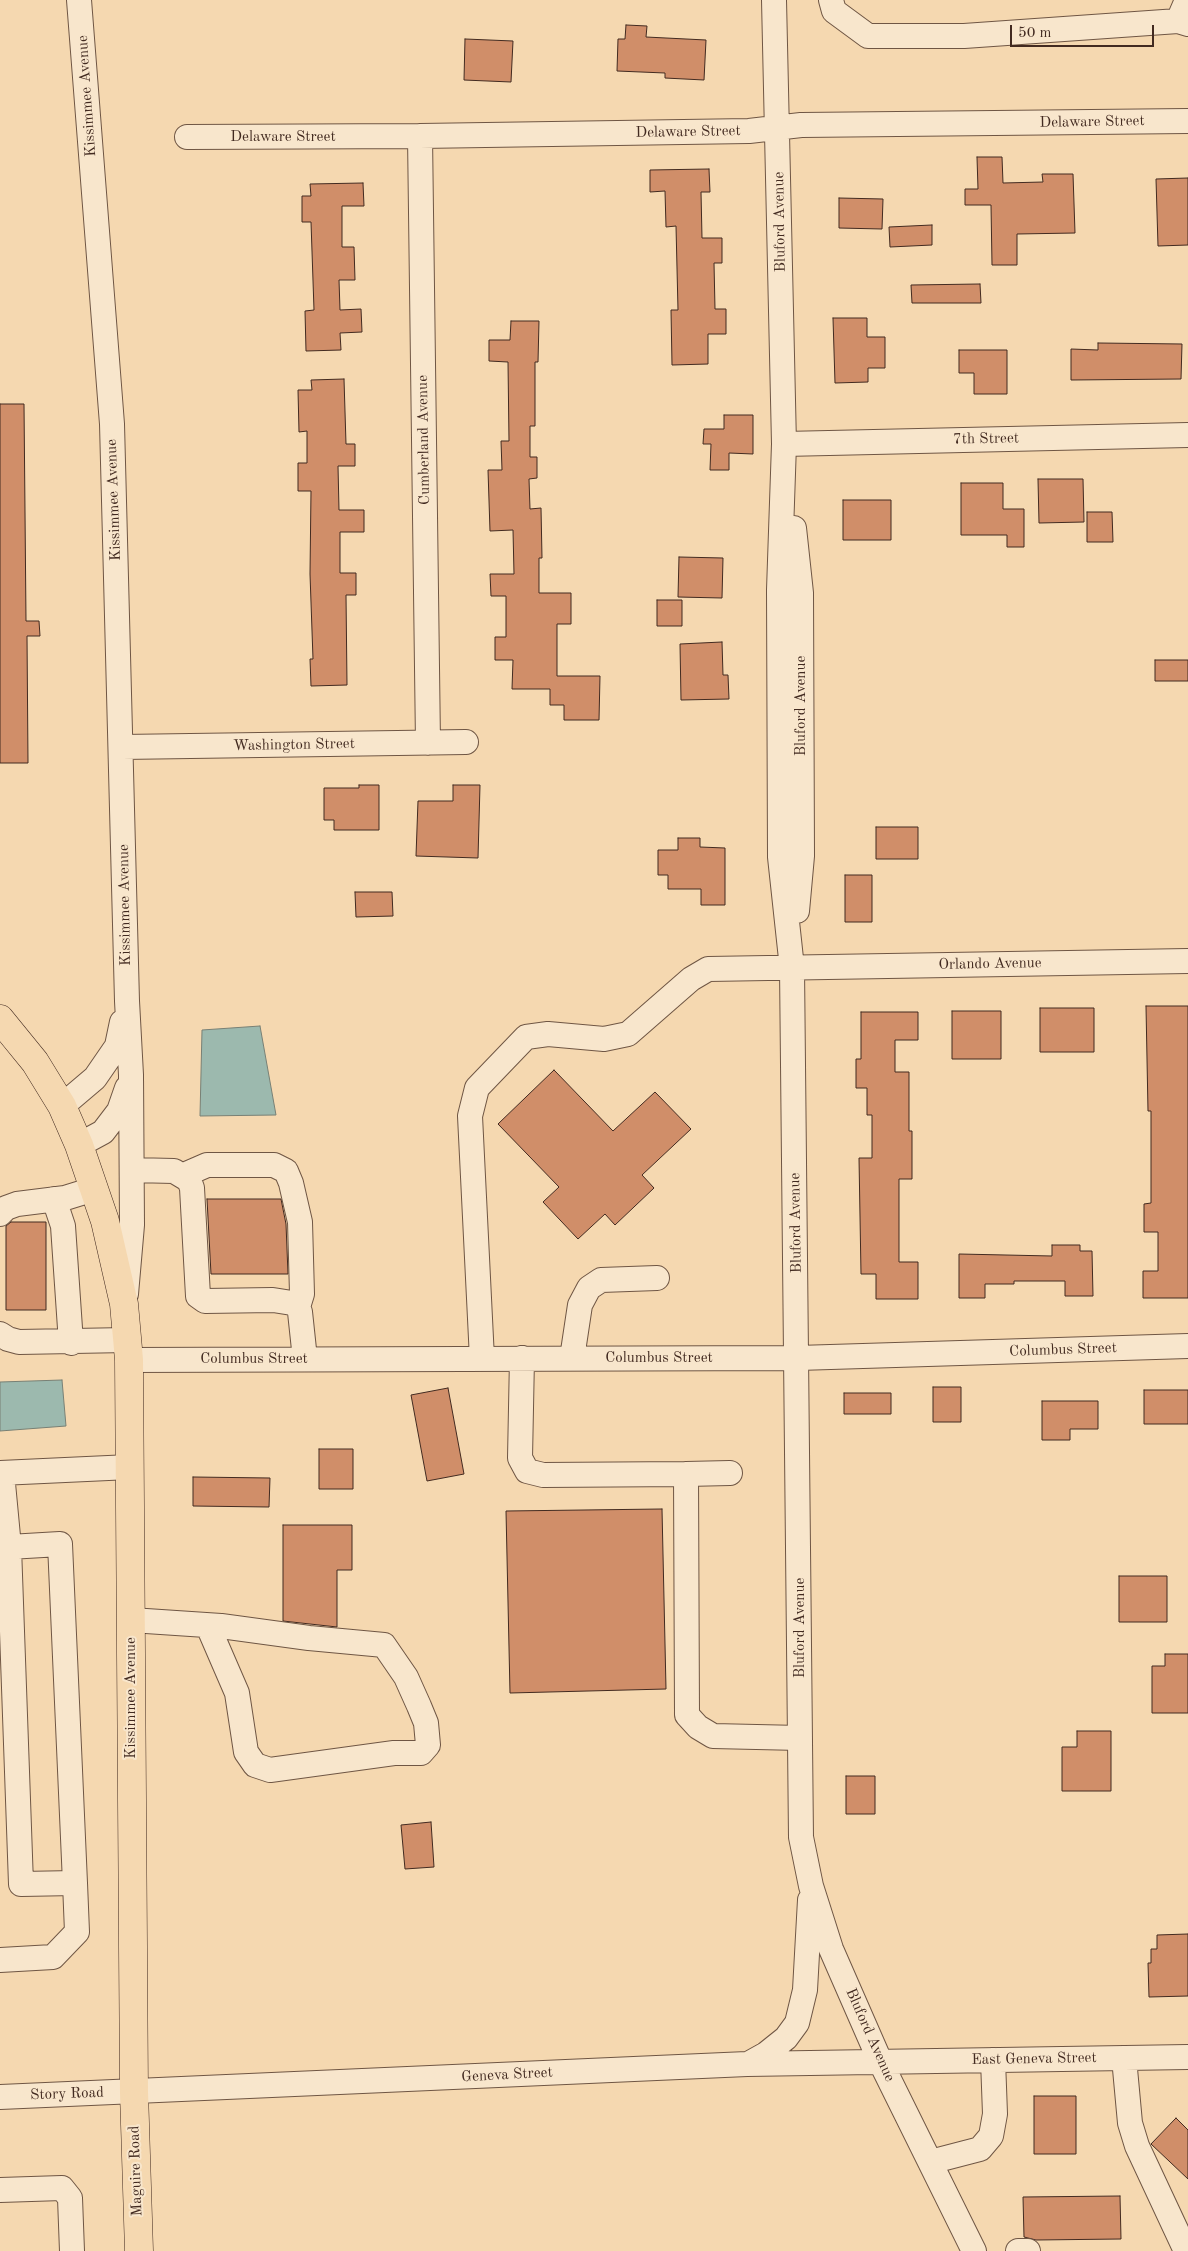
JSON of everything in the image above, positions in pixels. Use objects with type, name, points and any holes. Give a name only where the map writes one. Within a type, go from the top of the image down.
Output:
[{"type":"main road","points":[[0,1019],[35,1062],[62,1106]]},
{"type":"main road","name":"Kissimmee Avenue","points":[[62,1106],[78,1144],[105,1221],[124,1304],[128,1350],[134,2092]]},
{"type":"main road","name":"Maguire Road","points":[[134,2092],[139,2251]]},
{"type":"street","name":"Kissimmee Avenue","points":[[79,0],[112,424],[122,747],[127,1001],[132,1075],[132,1226],[124,1304]]},
{"type":"street","name":"Bluford Avenue","points":[[774,0],[784,444],[779,590],[780,857],[792,968],[798,1358],[801,1837],[811,1886],[831,1948],[880,2061],[974,2251]]},
{"type":"street","points":[[831,0],[834,11],[868,36],[964,36],[1183,23],[1187,0]]},
{"type":"street","name":"Delaware Street","points":[[187,137],[748,131],[801,125],[1188,121]]},
{"type":"street","name":"Cumberland Avenue","points":[[420,136],[428,743]]},
{"type":"street","name":"7th Street","points":[[784,444],[1188,435]]},
{"type":"street","name":"Washington Street","points":[[122,747],[466,742]]},
{"type":"street","name":"Orlando Avenue","points":[[482,1359],[470,1116],[477,1088],[526,1037],[548,1034],[604,1039],[628,1034],[691,979],[708,969],[1188,960]]},
{"type":"street","name":"Kissimmee Avenue","points":[[62,1106],[95,1078],[117,1046],[127,1001]]},
{"type":"street","points":[[78,1144],[103,1132],[119,1111],[132,1075]]},
{"type":"street","points":[[184,1175],[207,1165],[274,1165],[286,1171],[300,1222],[302,1294],[298,1307]]},
{"type":"street","points":[[132,1170],[174,1170],[190,1180],[198,1296],[205,1301],[273,1300],[292,1303],[298,1307],[300,1312],[305,1359]]},
{"type":"street","points":[[0,1214],[10,1206],[54,1199],[94,1189]]},
{"type":"street","points":[[54,1199],[63,1226],[71,1343]]},
{"type":"street","points":[[572,1358],[580,1305],[589,1288],[601,1280],[657,1278]]},
{"type":"street","name":"Columbus Street","points":[[0,1334],[8,1339],[19,1342],[71,1343],[128,1350],[305,1359],[798,1358],[1188,1346]]},
{"type":"street","points":[[522,1358],[520,1458],[527,1472],[543,1475],[730,1473]]},
{"type":"street","points":[[75,1883],[21,1884],[9,1547],[1,1473],[130,1467]]},
{"type":"street","points":[[686,1474],[687,1715],[698,1727],[713,1736],[800,1738]]},
{"type":"street","points":[[0,1960],[53,1957],[76,1932],[60,1544],[9,1547]]},
{"type":"street","points":[[131,1620],[208,1626],[384,1645],[406,1677],[419,1706],[426,1724],[428,1745],[421,1753],[394,1753],[270,1770],[255,1765],[246,1752],[237,1693],[208,1626]]},
{"type":"street","points":[[747,2064],[766,2054],[786,2038],[797,2023],[805,1990],[811,1886]]},
{"type":"street","name":"East Geneva Street","points":[[880,2061],[1188,2057]]},
{"type":"street","points":[[1124,2058],[1130,2123],[1137,2146],[1186,2251]]},
{"type":"street","points":[[930,2162],[980,2149],[991,2136],[995,2114],[993,2060]]},
{"type":"street","name":"Geneva Street","points":[[134,2092],[747,2064],[880,2061]]},
{"type":"street","name":"Story Road","points":[[0,2097],[134,2092]]},
{"type":"street","points":[[0,2190],[62,2188],[70,2198],[72,2251]]},
{"type":"street","points":[[1018,2251],[1028,2251]]},
{"type":"shaded area","points":[[260,1026],[276,1115],[200,1116],[202,1030]]},
{"type":"shaded area","points":[[62,1380],[66,1426],[0,1431],[0,1382]]},
{"type":"building","points":[[626,25],[647,26],[646,37],[706,40],[704,80],[665,78],[665,73],[617,71],[618,39],[625,39]]},
{"type":"building","points":[[465,39],[513,41],[511,82],[464,80]]},
{"type":"building","points":[[977,157],[1002,157],[1003,183],[1043,182],[1042,174],[1073,174],[1075,233],[1017,234],[1017,265],[992,265],[991,205],[965,205],[965,189],[978,189]]},
{"type":"building","points":[[709,169],[710,192],[701,192],[702,238],[722,238],[722,263],[714,263],[715,309],[726,309],[726,334],[708,334],[708,364],[672,365],[671,310],[678,310],[676,226],[666,227],[665,191],[650,192],[650,170]]},
{"type":"building","points":[[1188,178],[1188,245],[1158,246],[1156,179]]},
{"type":"building","points":[[363,183],[364,206],[342,206],[342,247],[354,247],[355,280],[339,280],[340,310],[361,309],[362,332],[340,333],[341,350],[306,351],[305,311],[314,310],[311,222],[302,222],[302,196],[311,196],[310,184]]},
{"type":"building","points":[[839,198],[883,199],[882,229],[839,228]]},
{"type":"building","points":[[932,225],[932,245],[890,247],[889,227]]},
{"type":"building","points":[[980,284],[981,303],[912,303],[911,285]]},
{"type":"building","points":[[833,318],[867,318],[867,337],[885,337],[885,368],[868,368],[868,382],[835,383]]},
{"type":"building","points":[[511,321],[539,321],[538,362],[535,362],[535,426],[530,426],[530,457],[537,457],[537,478],[529,479],[530,509],[541,508],[542,558],[539,558],[539,593],[571,593],[571,624],[557,624],[557,676],[600,676],[599,720],[564,720],[564,705],[550,705],[550,689],[512,689],[513,660],[495,660],[495,637],[506,637],[506,596],[491,596],[490,574],[514,574],[513,530],[490,531],[488,470],[502,470],[501,441],[509,441],[508,362],[489,361],[489,340],[510,340]]},
{"type":"building","points":[[1098,343],[1182,344],[1181,379],[1071,380],[1071,349],[1098,350]]},
{"type":"building","points":[[959,350],[1007,350],[1007,394],[974,394],[974,373],[959,373]]},
{"type":"building","points":[[344,379],[346,444],[355,444],[355,466],[338,466],[339,510],[364,510],[364,532],[340,532],[340,573],[356,573],[356,595],[346,595],[347,685],[311,686],[310,659],[313,659],[310,574],[311,491],[298,491],[298,463],[307,463],[307,431],[299,432],[298,390],[312,390],[311,380]]},
{"type":"building","points":[[0,404],[24,404],[26,621],[39,621],[40,636],[27,636],[28,763],[0,763]]},
{"type":"building","points":[[724,415],[753,415],[753,454],[729,453],[729,470],[710,470],[711,444],[703,444],[704,429],[724,429]]},
{"type":"building","points":[[1038,479],[1083,479],[1084,522],[1039,523]]},
{"type":"building","points":[[961,483],[1003,483],[1003,509],[1024,509],[1024,547],[1007,547],[1007,535],[961,535]]},
{"type":"building","points":[[843,500],[891,500],[891,540],[843,540]]},
{"type":"building","points":[[1087,512],[1112,512],[1113,542],[1087,542]]},
{"type":"building","points":[[679,557],[723,558],[722,598],[678,597]]},
{"type":"building","points":[[657,600],[682,600],[682,626],[657,626]]},
{"type":"building","points":[[722,642],[723,675],[728,675],[729,699],[681,700],[680,644]]},
{"type":"building","points":[[1155,660],[1188,660],[1188,681],[1155,681]]},
{"type":"building","points":[[359,785],[379,785],[379,830],[334,830],[334,820],[324,820],[324,788],[359,788]]},
{"type":"building","points":[[453,785],[480,785],[478,858],[416,856],[418,801],[453,801]]},
{"type":"building","points":[[876,827],[918,827],[918,859],[876,859]]},
{"type":"building","points":[[678,838],[700,838],[700,847],[725,848],[725,905],[701,905],[701,889],[668,889],[668,875],[658,875],[658,850],[678,850]]},
{"type":"building","points":[[845,875],[872,875],[872,922],[845,922]]},
{"type":"building","points":[[355,892],[392,892],[393,916],[356,917]]},
{"type":"building","points":[[1146,1006],[1188,1006],[1188,1298],[1143,1298],[1143,1271],[1158,1271],[1158,1232],[1144,1232],[1144,1204],[1151,1203],[1151,1111],[1148,1111]]},
{"type":"building","points":[[1040,1008],[1094,1008],[1094,1052],[1040,1052]]},
{"type":"building","points":[[952,1011],[1001,1011],[1001,1059],[952,1059]]},
{"type":"building","points":[[861,1012],[918,1012],[918,1040],[895,1040],[895,1072],[909,1072],[909,1131],[912,1131],[912,1179],[899,1179],[899,1262],[918,1262],[918,1299],[876,1299],[876,1274],[861,1274],[859,1158],[872,1158],[872,1115],[867,1115],[867,1088],[856,1088],[856,1059],[861,1059]]},
{"type":"building","points":[[554,1070],[613,1131],[655,1092],[691,1129],[642,1175],[654,1188],[615,1225],[605,1214],[578,1239],[543,1202],[559,1187],[498,1124]]},
{"type":"building","points":[[207,1199],[281,1199],[286,1224],[288,1274],[211,1274]]},
{"type":"building","points":[[11,1222],[46,1222],[46,1310],[6,1310],[6,1226]]},
{"type":"building","points":[[1052,1245],[1080,1245],[1080,1251],[1092,1251],[1093,1296],[1065,1296],[1065,1281],[1014,1281],[1014,1284],[985,1284],[985,1298],[959,1298],[959,1254],[1052,1256]]},
{"type":"building","points":[[933,1387],[961,1387],[961,1422],[933,1422]]},
{"type":"building","points":[[448,1388],[464,1474],[427,1481],[411,1395]]},
{"type":"building","points":[[1144,1390],[1188,1390],[1188,1424],[1144,1424]]},
{"type":"building","points":[[844,1393],[891,1393],[891,1414],[844,1414]]},
{"type":"building","points":[[1042,1401],[1098,1401],[1098,1429],[1070,1429],[1070,1440],[1042,1440]]},
{"type":"building","points":[[319,1449],[353,1449],[353,1489],[319,1489]]},
{"type":"building","points":[[193,1477],[270,1478],[269,1507],[193,1506]]},
{"type":"building","points":[[662,1509],[666,1689],[510,1693],[506,1511]]},
{"type":"building","points":[[283,1525],[352,1525],[352,1570],[337,1570],[337,1627],[283,1621]]},
{"type":"building","points":[[1119,1576],[1167,1576],[1167,1622],[1119,1622]]},
{"type":"building","points":[[1165,1654],[1188,1654],[1188,1713],[1152,1713],[1152,1666],[1165,1666]]},
{"type":"building","points":[[1077,1731],[1111,1731],[1111,1791],[1062,1791],[1062,1747],[1077,1747]]},
{"type":"building","points":[[846,1776],[875,1776],[875,1814],[846,1814]]},
{"type":"building","points":[[431,1822],[434,1867],[405,1869],[401,1825]]},
{"type":"building","points":[[1188,1934],[1188,1996],[1149,1997],[1148,1963],[1151,1963],[1151,1949],[1157,1949],[1157,1935]]},
{"type":"building","points":[[1034,2096],[1076,2096],[1076,2154],[1034,2154]]},
{"type":"building","points":[[1176,2118],[1188,2130],[1188,2179],[1151,2144]]},
{"type":"building","points":[[1120,2196],[1121,2239],[1036,2240],[1024,2237],[1023,2197]]}]
